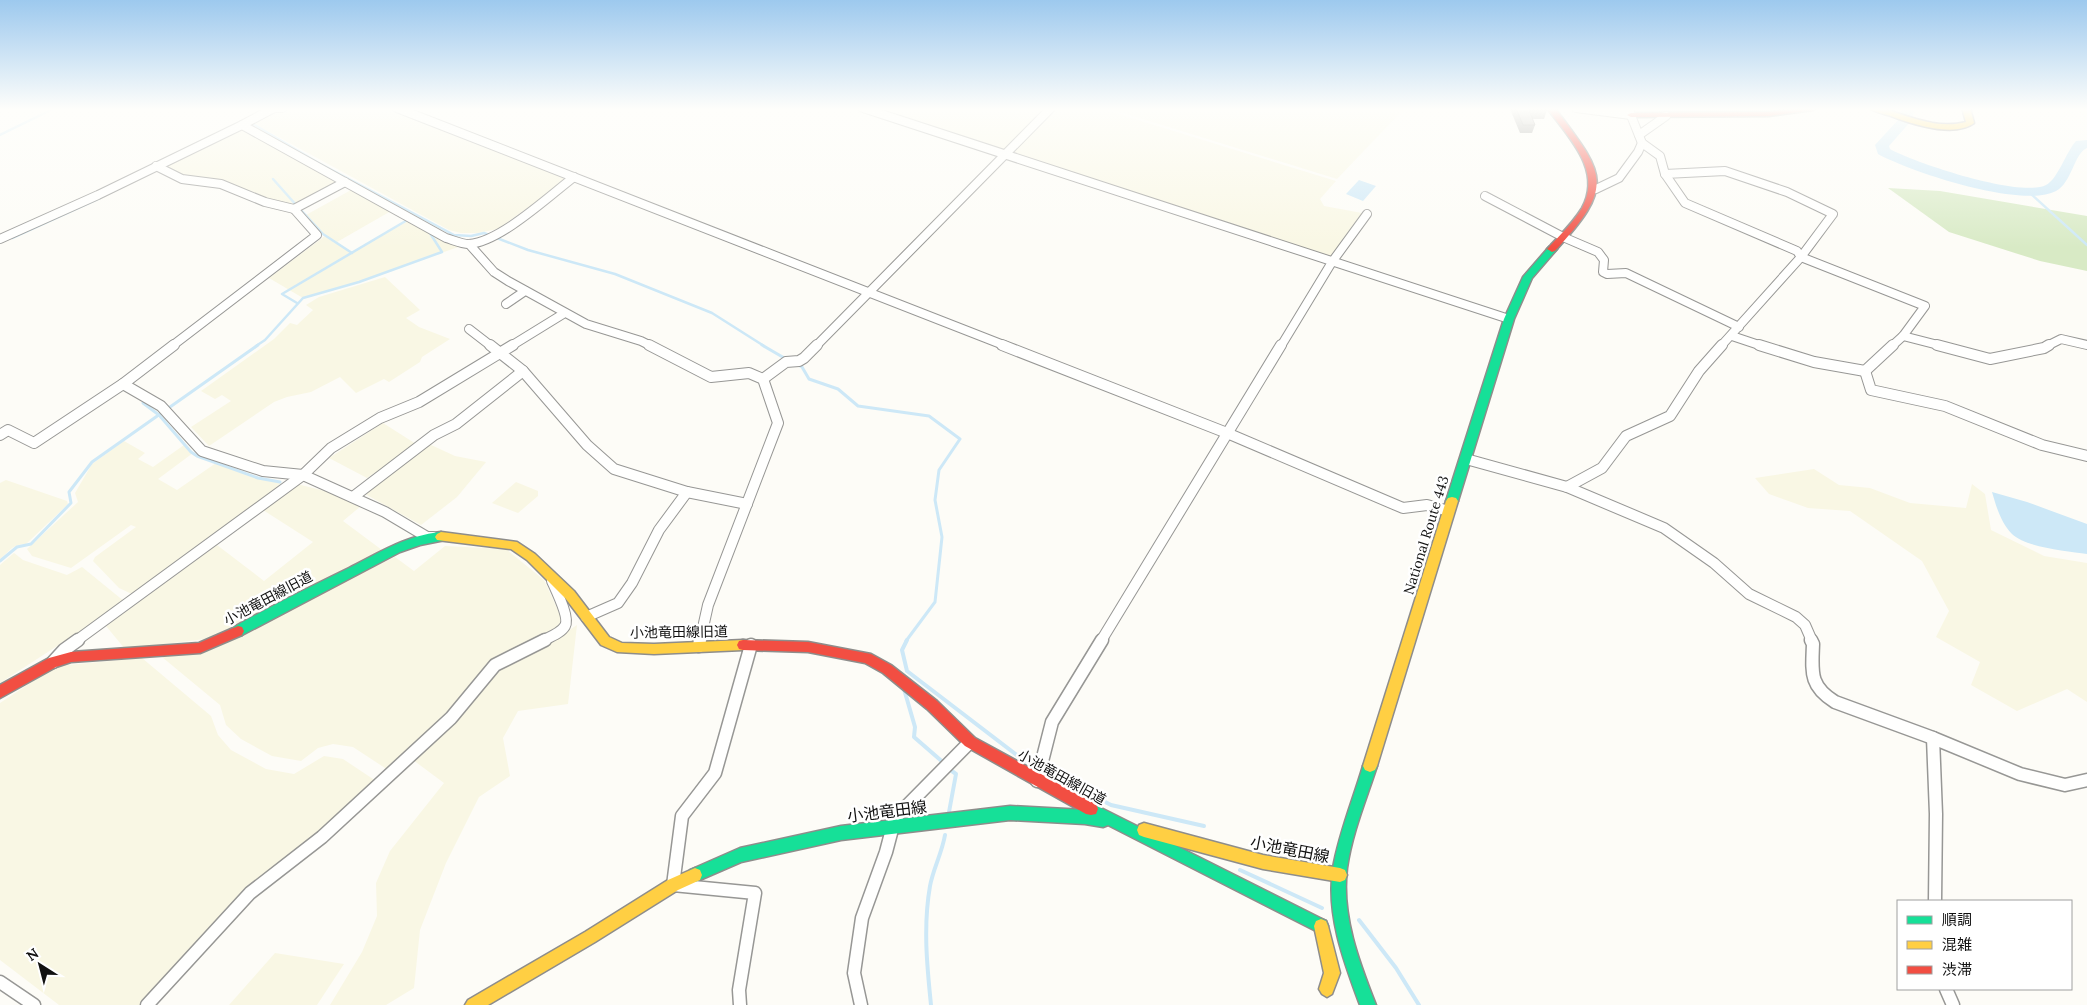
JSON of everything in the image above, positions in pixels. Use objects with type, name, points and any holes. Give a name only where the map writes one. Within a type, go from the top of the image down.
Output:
[{"type":"main road","points":[[1584,155],[1591,165],[1596,189]]},
{"type":"main road","name":"National Route 443","points":[[1368,1005],[1357,979],[1345,929],[1340,875],[1345,847],[1509,318],[1522,289],[1536,266],[1586,212],[1593,200],[1596,189]]},
{"type":"main road","name":"小池竜田線旧道","points":[[0,692],[53,662],[71,657],[200,648],[237,632],[272,611],[424,538],[439,537],[513,545],[531,558],[570,594],[605,641],[621,648],[654,649],[750,645],[808,647],[867,658],[886,669],[932,705],[970,742],[1039,772],[1115,822]]},
{"type":"main road","name":"小池竜田線","points":[[472,1005],[590,937],[673,885],[740,855],[841,833],[1010,813],[1085,817],[1115,822],[1263,862],[1340,875]]},
{"type":"main road","points":[[1115,822],[1322,926],[1332,973],[1327,989]]},
{"type":"street","points":[[0,239],[98,195],[179,155]]},
{"type":"street","points":[[297,155],[446,238],[469,244],[494,272],[563,314],[586,324],[641,341],[711,377],[749,373],[763,379],[778,423],[708,606],[699,646]]},
{"type":"street","points":[[517,155],[1227,433],[1403,508],[1427,505],[1449,511]]},
{"type":"street","points":[[763,379],[786,362],[799,361],[804,358],[1004,155]]},
{"type":"street","points":[[1008,155],[1486,313],[1509,318]]},
{"type":"street","points":[[1596,189],[1619,178],[1636,155]]},
{"type":"street","points":[[1659,155],[1665,174],[1685,203],[1797,251],[1801,257],[1925,306],[1903,336],[1865,371],[1847,369],[1778,352],[1732,336]]},
{"type":"street","points":[[0,435],[8,430],[34,443],[123,384],[317,235],[294,209],[265,202],[221,184],[182,179],[156,166]]},
{"type":"street","points":[[1567,487],[1602,468],[1626,436],[1670,416],[1699,372],[1801,257],[1833,214],[1787,192],[1724,171],[1665,174]]},
{"type":"street","points":[[469,244],[502,232],[574,177]]},
{"type":"street","points":[[294,209],[345,182]]},
{"type":"street","points":[[1485,196],[1563,237],[1598,252],[1604,260],[1603,272],[1607,274],[1626,273],[1739,327]]},
{"type":"street","points":[[1039,772],[1052,722],[1332,262],[1366,214]]},
{"type":"street","points":[[506,304],[524,291]]},
{"type":"street","points":[[53,662],[64,650],[303,475],[331,448],[380,418],[419,402],[563,314]]},
{"type":"street","points":[[469,329],[523,371],[587,445],[614,469],[687,492],[747,504]]},
{"type":"street","points":[[1903,336],[1990,358],[2044,348],[2061,339],[2087,345]]},
{"type":"street","points":[[353,498],[434,435],[456,424],[523,371]]},
{"type":"street","points":[[1865,371],[1871,390],[1944,406],[2042,445],[2087,456]]},
{"type":"street","points":[[123,384],[161,406],[202,451],[263,471],[303,475],[386,512],[427,536],[439,537]]},
{"type":"street","points":[[1466,459],[1508,470],[1541,482],[1567,487],[1664,528],[1714,563],[1749,594],[1796,617],[1805,624],[1813,644],[1812,677],[1822,694],[1836,702],[1934,738],[2020,774],[2064,785],[2087,780]]},
{"type":"street","points":[[586,616],[618,603],[632,583],[659,530],[687,492]]},
{"type":"street","points":[[147,1005],[250,893],[322,837],[451,718],[495,666],[556,634],[565,626],[568,619],[549,574]]},
{"type":"street","points":[[740,1005],[740,990],[755,893],[673,885],[682,816],[715,773],[750,645]]},
{"type":"street","points":[[1934,738],[1936,814],[1935,900]]},
{"type":"street","points":[[861,1005],[854,973],[862,918],[886,852],[895,818],[970,742]]},
{"type":"street","points":[[0,982],[34,1005]]},
{"type":"street","points":[[1946,990],[1953,1005]]},
{"type":"shaded area","points":[[190,155],[288,155],[337,182],[295,206],[266,201],[224,184],[187,179],[165,167]]},
{"type":"shaded area","points":[[311,155],[507,155],[568,179],[498,229],[477,233],[461,233],[449,230]]},
{"type":"shaded area","points":[[1017,155],[1251,155],[1336,181],[1320,199],[1324,206],[1362,213],[1335,260]]},
{"type":"shaded area","points":[[1259,155],[1360,155],[1337,179]]},
{"type":"shaded area","points":[[351,190],[391,211],[337,242],[352,253],[408,221],[461,246],[359,282],[303,298],[269,278],[325,236],[306,215]]},
{"type":"shaded area","points":[[385,277],[420,310],[406,318],[419,327],[450,339],[422,357],[420,362],[389,382],[384,379],[356,393],[340,377],[311,392],[274,402],[209,446],[191,427],[231,401],[222,395],[215,399],[201,391],[274,339],[290,323],[297,325],[313,310],[306,305],[319,297]]},
{"type":"shaded area","points":[[383,423],[416,444],[380,473],[376,472],[367,478],[329,458]]},
{"type":"shaded area","points":[[124,441],[145,453],[138,459],[153,467],[184,445],[193,453],[158,479],[177,490],[216,463],[258,478],[281,483],[273,491],[134,595],[119,588],[93,561],[95,557],[136,527],[131,525],[71,568],[32,556],[27,549],[78,502],[75,493],[92,464]]},
{"type":"shaded area","points":[[429,444],[455,456],[486,462],[457,497],[421,525],[365,494]]},
{"type":"shaded area","points":[[1814,469],[1839,485],[1870,488],[1910,503],[1966,508],[1972,484],[1985,494],[1991,530],[2044,556],[2087,563],[2087,702],[2067,689],[2017,711],[1971,685],[1980,662],[1936,637],[1949,611],[1922,561],[1850,511],[1808,508],[1769,494],[1755,478]]},
{"type":"shaded area","points":[[6,480],[67,501],[68,504],[26,544],[12,548],[0,559],[0,483]]},
{"type":"shaded area","points":[[516,482],[538,491],[538,496],[518,513],[492,503]]},
{"type":"shaded area","points":[[297,484],[329,492],[361,506],[343,521],[382,550],[213,638],[125,649],[106,626],[217,545],[264,581],[313,542],[263,510]]},
{"type":"shaded area","points":[[445,546],[506,549],[544,580],[562,619],[557,628],[492,663],[446,715],[388,770],[353,747],[333,744],[318,748],[301,761],[272,756],[241,739],[226,725],[220,705],[162,657],[279,613],[395,557],[414,571]]},
{"type":"shaded area","points":[[14,553],[23,560],[67,575],[82,567],[125,602],[0,683],[0,565]]},
{"type":"shaded area","points":[[577,625],[568,704],[518,711],[503,738],[510,776],[479,797],[446,863],[420,930],[414,988],[386,1005],[330,1005],[362,952],[377,916],[376,883],[390,851],[444,783],[413,760],[457,720],[502,668]]},
{"type":"shaded area","points":[[142,658],[211,716],[218,735],[231,750],[266,769],[294,774],[324,756],[343,759],[376,781],[141,1005],[59,1005],[0,960],[0,703],[56,666]]},
{"type":"shaded area","points":[[275,953],[344,964],[317,1005],[229,1005]]},
{"type":"green space","points":[[1888,188],[1940,191],[2087,216],[2087,271],[2040,261],[1949,232]]},
{"type":"water","points":[[1359,180],[1376,186],[1363,201],[1346,194]]},
{"type":"water","points":[[1992,492],[2027,502],[2087,524],[2087,554],[2037,546],[2019,539],[2012,534],[2002,520]]},
{"type":"waterway","points":[[305,155],[454,235],[471,236],[484,233],[528,250],[615,274],[712,313],[764,346]]},
{"type":"waterway","points":[[1890,155],[1940,174],[2018,191],[2038,191],[2051,188],[2061,178],[2073,155]]},
{"type":"waterway","points":[[273,179],[297,206]]},
{"type":"waterway","points":[[2030,193],[2087,245]]},
{"type":"waterway","points":[[12,238],[100,198]]},
{"type":"waterway","points":[[301,210],[323,234],[352,253]]},
{"type":"waterway","points":[[352,253],[409,219]]},
{"type":"waterway","points":[[256,346],[265,340],[303,298],[359,282],[442,252],[428,230]]},
{"type":"waterway","points":[[297,303],[282,294],[352,253]]},
{"type":"waterway","points":[[159,415],[258,345]]},
{"type":"waterway","points":[[762,345],[786,359]]},
{"type":"waterway","points":[[796,364],[802,367],[809,379],[838,389],[858,406],[929,416],[960,439],[939,470],[935,500],[942,537],[935,602],[906,641]]},
{"type":"waterway","points":[[143,403],[159,415]]},
{"type":"waterway","points":[[0,561],[17,547],[31,544],[71,503],[69,492],[92,462],[159,415]]},
{"type":"waterway","points":[[159,415],[191,452],[197,456],[258,478],[280,482]]},
{"type":"waterway","points":[[907,640],[902,650],[907,671],[1022,759],[1038,767]]},
{"type":"waterway","points":[[904,689],[915,727],[914,737],[945,764]]},
{"type":"waterway","points":[[949,769],[956,774],[949,812]]},
{"type":"waterway","points":[[1043,770],[1111,805],[1204,826]]},
{"type":"waterway","points":[[931,1005],[926,946],[928,901],[931,880],[945,835]]},
{"type":"waterway","points":[[1240,870],[1322,908]]},
{"type":"waterway","points":[[1359,920],[1396,968],[1419,1005]]},
{"type":"traffic: fast","points":[[1452,501],[1509,319],[1528,277],[1552,249]]},
{"type":"traffic: fast","points":[[238,631],[396,549],[419,540],[441,537]]},
{"type":"traffic: fast","points":[[1368,1005],[1346,939],[1342,922],[1339,887],[1345,844],[1370,766]]},
{"type":"traffic: fast","points":[[1091,809],[1321,926]]},
{"type":"traffic: fast","points":[[695,875],[740,855],[841,833],[1010,813],[1085,817],[1103,820]]},
{"type":"traffic: slow","points":[[1370,766],[1452,501]]},
{"type":"traffic: slow","points":[[441,537],[513,545],[531,557],[570,595],[605,641],[621,648],[654,649],[743,645]]},
{"type":"traffic: slow","points":[[1144,830],[1263,862],[1340,875]]},
{"type":"traffic: slow","points":[[473,1005],[590,937],[673,885],[695,875]]},
{"type":"traffic: slow","points":[[1321,926],[1332,973],[1327,989]]},
{"type":"traffic: jam","points":[[1552,249],[1586,209],[1592,193],[1594,179],[1584,155]]},
{"type":"traffic: jam","points":[[0,692],[53,662],[71,657],[200,648],[238,631]]},
{"type":"traffic: jam","points":[[743,645],[808,647],[867,658],[887,669],[932,705],[970,742],[1091,809]]}]
